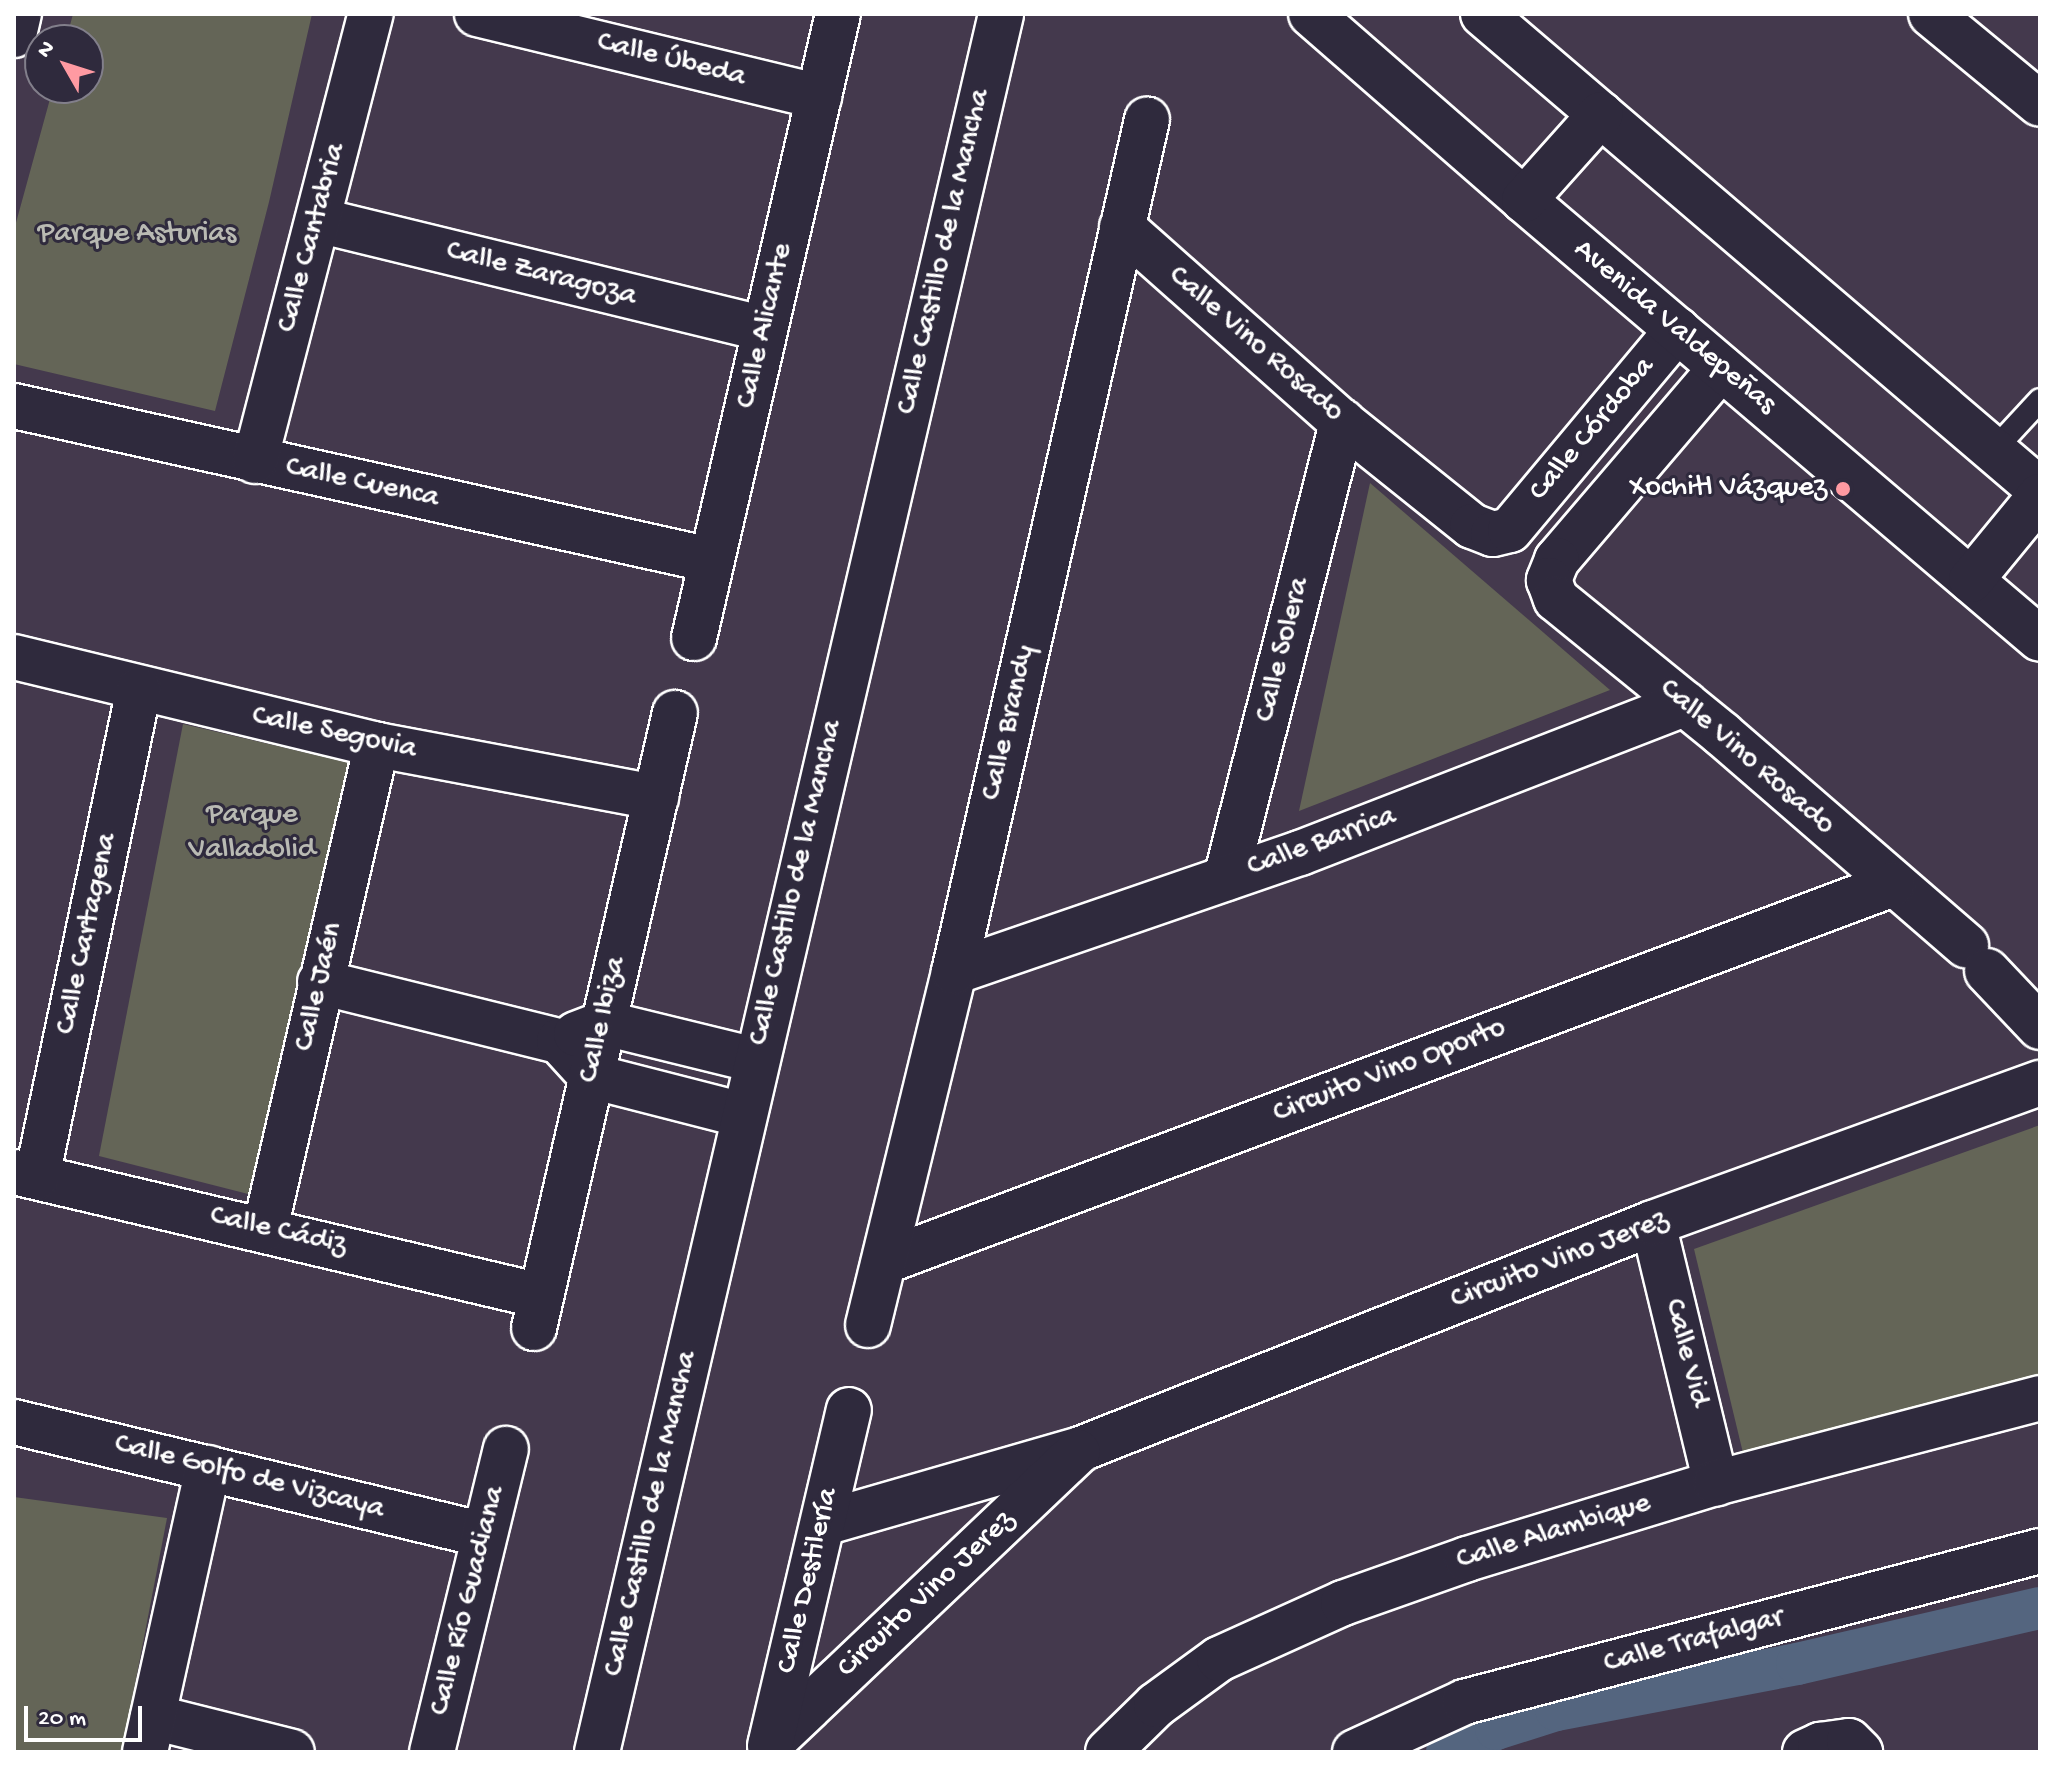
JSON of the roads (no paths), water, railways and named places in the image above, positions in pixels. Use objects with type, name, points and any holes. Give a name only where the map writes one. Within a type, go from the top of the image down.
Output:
[{"type":"street","points":[[14,35],[19,14]]},
{"type":"street","name":"Calle Cantabria","points":[[255,461],[371,14]]},
{"type":"street","name":"Calle Úbeda","points":[[477,14],[819,97]]},
{"type":"street","name":"Calle Alicante","points":[[694,638],[838,14]]},
{"type":"street","name":"Calle Castillo de la Mancha","points":[[597,1752],[755,1060],[1001,14]]},
{"type":"street","name":"Avenida Valdepeñas","points":[[1311,14],[1524,200],[2040,639]]},
{"type":"street","points":[[1483,14],[2040,493],[1971,580]]},
{"type":"street","points":[[1931,14],[2035,90]]},
{"type":"street","points":[[1524,200],[1601,114]]},
{"type":"street","name":"Calle Brandy","points":[[868,1325],[954,972],[1147,120]]},
{"type":"street","name":"Calle Zaragoza","points":[[318,220],[765,329]]},
{"type":"street","name":"Calle Vino Rosado","points":[[1122,227],[1342,422],[1472,526],[1493,534],[1510,530]]},
{"type":"street","name":"Calle Córdoba","points":[[1510,530],[1677,330]]},
{"type":"street","name":"Calle Córdoba","points":[[1557,560],[1721,368]]},
{"type":"street","points":[[1614,405],[1659,443]]},
{"type":"street","name":"Calle Cuenca","points":[[14,406],[711,560]]},
{"type":"street","name":"Calle Solera","points":[[1226,878],[1342,422]]},
{"type":"street","name":"Calle Vino Rosado","points":[[1557,560],[1549,580],[1556,599],[1685,704],[1977,958],[2040,1027]]},
{"type":"street","name":"Calle Segovia","points":[[14,657],[139,690],[377,745],[656,797]]},
{"type":"street","name":"Calle Cartagena","points":[[26,1175],[139,690]]},
{"type":"street","name":"Calle Barrica","points":[[954,972],[1315,847],[1685,704]]},
{"type":"street","name":"Calle Ibiza","points":[[537,1312],[675,713]]},
{"type":"street","name":"Calle Jaén","points":[[265,1229],[377,745]]},
{"type":"street","name":"Circuito Vino Oporto","points":[[886,1261],[1893,884]]},
{"type":"street","points":[[320,982],[559,1041],[591,1076],[743,1115]]},
{"type":"street","points":[[559,1041],[604,1023],[755,1060]]},
{"type":"street","name":"Circuito Vino Jerez","points":[[824,1523],[1083,1448],[1653,1223],[2040,1083]]},
{"type":"street","name":"Calle Cádiz","points":[[26,1175],[265,1229],[537,1312]]},
{"type":"street","name":"Calle Vid","points":[[1653,1223],[1716,1483]]},
{"type":"street","name":"Calle Alambique","points":[[1108,1752],[1156,1705],[1219,1659],[1343,1603],[1467,1559],[1716,1483],[2040,1398]]},
{"type":"street","name":"Calle Destilería","points":[[770,1747],[849,1410]]},
{"type":"street","name":"Calle Golfo de Vizcaya","points":[[14,1422],[483,1535]]},
{"type":"street","name":"Circuito Vino Jerez","points":[[770,1747],[1083,1448]]},
{"type":"street","name":"Calle Río Guadiana","points":[[432,1752],[506,1449]]},
{"type":"street","points":[[208,1468],[149,1734],[292,1752]]},
{"type":"street","name":"Calle Trafalgar","points":[[1355,1752],[1464,1702],[2040,1551]]},
{"type":"lane","points":[[1993,451],[2040,400]]},
{"type":"waterway","points":[[1447,1752],[1496,1729],[1556,1710],[1797,1664],[2040,1608]]},
{"type":"place","name":"Xochitl Vázquez","points":[[1843,489]]},
{"type":"park label","name":"Parque Asturias","points":[[137,235]]},
{"type":"park label","name":"Parque Valladolid","points":[[252,833]]}]
